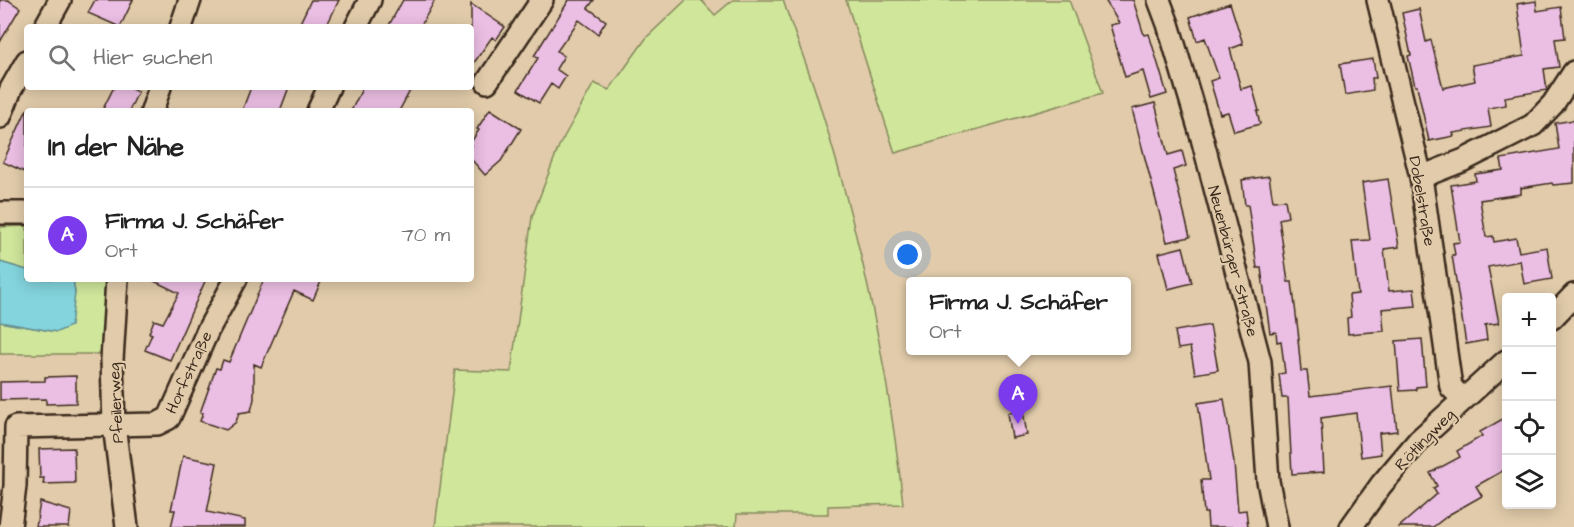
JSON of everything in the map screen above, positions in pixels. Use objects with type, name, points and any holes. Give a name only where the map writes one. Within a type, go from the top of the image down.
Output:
[{"type":"street","points":[[47,24],[60,0]]},
{"type":"street","points":[[182,24],[190,0]]},
{"type":"street","points":[[358,24],[370,0]]},
{"type":"street","points":[[487,82],[542,0]]},
{"type":"street","name":"Neuenbürger Straße","points":[[1159,0],[1202,138],[1260,362],[1268,481],[1277,527]]},
{"type":"street","name":"Dobelstraße","points":[[1378,0],[1421,177],[1451,387],[1463,399]]},
{"type":"street","points":[[0,117],[11,89],[24,66]]},
{"type":"street","points":[[1421,177],[1464,160],[1533,125],[1553,104],[1574,72]]},
{"type":"street","points":[[153,108],[159,90]]},
{"type":"street","points":[[319,108],[327,90]]},
{"type":"street","points":[[0,213],[24,213]]},
{"type":"street","name":"Pfeilerweg","points":[[117,282],[111,360],[114,426],[127,527]]},
{"type":"street","name":"Horfstraße","points":[[10,527],[15,486],[16,427],[157,424],[168,417],[208,330],[234,282]]},
{"type":"street","points":[[1556,313],[1574,295]]},
{"type":"street","name":"Rötlingweg","points":[[1351,527],[1381,485],[1419,440],[1502,365]]},
{"type":"green space","points":[[686,0],[701,0],[715,15],[733,0],[783,0],[831,141],[858,243],[889,399],[903,504],[828,506],[828,514],[737,514],[736,527],[435,527],[455,370],[511,372],[532,217],[559,146],[594,83],[609,90],[647,37]]},
{"type":"green space","points":[[846,0],[1069,0],[1103,93],[895,153]]},
{"type":"green space","points":[[24,226],[24,269],[0,262],[0,227]]},
{"type":"green space","points":[[73,282],[107,282],[104,354],[0,354],[0,322],[57,332],[75,293]]},
{"type":"water","points":[[0,262],[24,269],[24,282],[73,282],[75,293],[71,326],[57,332],[0,322]]},
{"type":"building","points":[[0,0],[8,0],[20,8],[0,42]]},
{"type":"building","points":[[95,0],[133,0],[121,24],[113,24],[88,13]]},
{"type":"building","points":[[311,0],[339,0],[327,24],[299,24]]},
{"type":"building","points":[[403,0],[435,0],[422,24],[390,24]]},
{"type":"building","points":[[569,0],[594,0],[588,8],[606,21],[598,34],[579,20],[557,51],[564,56],[556,69],[566,76],[558,89],[551,84],[539,103],[518,90],[538,58],[534,56]]},
{"type":"building","points":[[1105,0],[1133,0],[1144,35],[1149,34],[1167,94],[1151,99],[1143,71],[1125,77],[1110,25],[1119,23]]},
{"type":"building","points":[[1536,1],[1537,11],[1561,7],[1565,38],[1555,39],[1559,67],[1544,69],[1547,90],[1505,97],[1506,105],[1488,108],[1491,127],[1453,133],[1454,136],[1429,141],[1408,56],[1411,55],[1402,13],[1419,9],[1426,42],[1431,40],[1443,88],[1475,81],[1472,65],[1524,56],[1517,4]]},
{"type":"building","points":[[1230,3],[1243,44],[1230,49],[1241,89],[1252,86],[1260,124],[1234,131],[1228,112],[1220,114],[1210,81],[1219,78],[1205,38],[1197,41],[1190,17]]},
{"type":"building","points":[[471,4],[505,27],[496,40],[492,37],[474,63],[474,24],[471,24]]},
{"type":"building","points":[[1373,59],[1376,78],[1372,78],[1373,90],[1345,95],[1340,64]]},
{"type":"building","points":[[112,90],[138,92],[130,108],[104,108]]},
{"type":"building","points":[[250,90],[288,90],[281,108],[243,108]]},
{"type":"building","points":[[362,90],[410,90],[401,108],[352,108]]},
{"type":"building","points":[[1155,103],[1168,155],[1182,151],[1186,166],[1173,170],[1190,237],[1167,242],[1132,109]]},
{"type":"building","points":[[490,109],[521,129],[501,161],[485,175],[474,162],[474,138],[479,130],[477,129]]},
{"type":"building","points":[[24,116],[24,172],[3,162]]},
{"type":"building","points":[[1574,120],[1574,183],[1553,185],[1552,183],[1521,188],[1521,194],[1480,200],[1486,237],[1493,236],[1494,242],[1516,238],[1519,252],[1547,247],[1552,279],[1524,284],[1520,260],[1488,267],[1499,323],[1485,325],[1487,340],[1466,344],[1452,255],[1455,255],[1453,243],[1460,242],[1451,185],[1476,181],[1475,174],[1503,170],[1501,159],[1559,149],[1555,123]]},
{"type":"building","points":[[1269,176],[1273,201],[1285,200],[1288,217],[1279,219],[1288,282],[1292,282],[1301,371],[1307,371],[1310,396],[1392,386],[1397,431],[1379,433],[1381,454],[1361,457],[1356,413],[1321,418],[1324,472],[1292,474],[1288,398],[1282,398],[1279,374],[1285,373],[1281,341],[1277,342],[1276,332],[1270,333],[1261,268],[1257,268],[1242,180]]},
{"type":"building","points":[[1388,179],[1399,247],[1384,249],[1389,291],[1414,289],[1416,306],[1382,309],[1384,331],[1348,334],[1347,318],[1351,317],[1349,295],[1358,294],[1352,241],[1370,240],[1362,183]]},
{"type":"building","points":[[1183,247],[1192,283],[1168,289],[1159,253]]},
{"type":"building","points":[[156,282],[205,282],[170,360],[145,350],[152,334],[149,333],[154,320],[163,323],[179,293]]},
{"type":"building","points":[[263,282],[321,282],[313,300],[294,291],[261,367],[254,364],[254,399],[251,411],[239,413],[236,422],[226,430],[200,421],[203,413],[200,413],[216,368],[220,369],[223,360],[229,362]]},
{"type":"building","points":[[1210,325],[1218,370],[1195,374],[1190,347],[1178,349],[1175,331]]},
{"type":"building","points":[[1422,339],[1426,386],[1416,387],[1416,390],[1400,391],[1396,341]]},
{"type":"building","points":[[76,376],[76,403],[46,404],[46,399],[0,400],[0,382],[45,381],[45,377]]},
{"type":"building","points":[[1224,399],[1234,463],[1238,511],[1246,510],[1248,527],[1208,527],[1207,513],[1204,513],[1201,480],[1209,480],[1198,403]]},
{"type":"building","points":[[1023,411],[1027,435],[1012,438],[1008,413]]},
{"type":"building","points":[[1502,419],[1502,471],[1476,486],[1482,496],[1450,514],[1433,527],[1399,527],[1437,494],[1433,488],[1437,486],[1430,473],[1460,457],[1457,451],[1482,436],[1480,432]]},
{"type":"building","points":[[74,448],[75,483],[43,484],[44,478],[40,478],[39,449]]},
{"type":"building","points":[[183,456],[217,463],[207,512],[245,520],[245,527],[171,527],[175,510],[171,510]]},
{"type":"building","points":[[40,502],[71,511],[69,527],[36,527]]},
{"type":"place","name":"Firma J. Schäfer","points":[[1018,424]]}]
